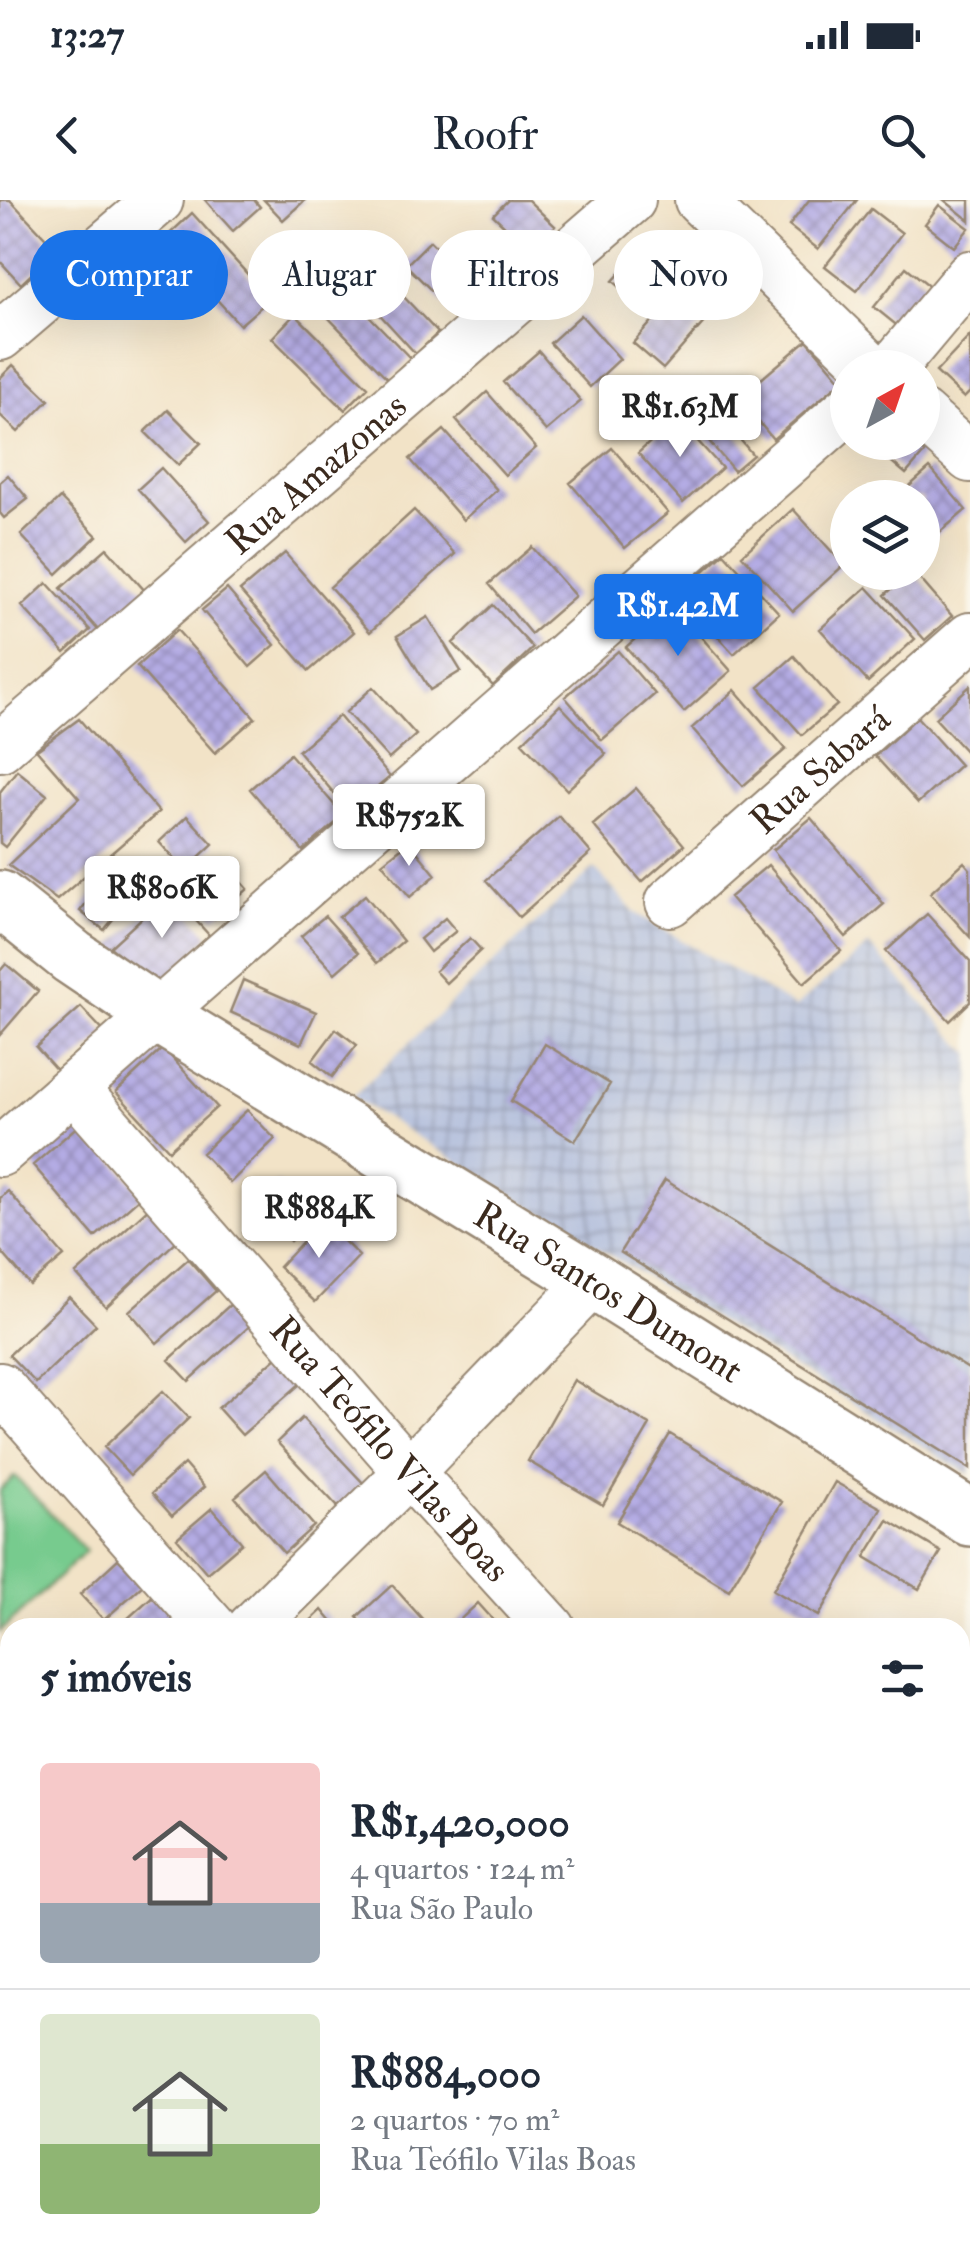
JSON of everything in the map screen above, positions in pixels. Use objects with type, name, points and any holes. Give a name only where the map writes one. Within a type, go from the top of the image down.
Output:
[{"type":"main road","name":"Rua Santos Dumont","points":[[2,905],[158,1015],[594,1281],[970,1518]]},
{"type":"street","points":[[0,336],[159,200]]},
{"type":"street","name":"Rua Amazonas","points":[[0,747],[632,200]]},
{"type":"street","points":[[699,200],[853,350]]},
{"type":"street","points":[[907,350],[970,274]]},
{"type":"street","points":[[0,1152],[830,425]]},
{"type":"street","points":[[940,431],[970,458]]},
{"type":"street","name":"Rua Sabará","points":[[670,902],[970,636]]},
{"type":"street","name":"Rua Teófilo Vilas Boas","points":[[74,1088],[409,1472],[542,1618]]},
{"type":"street","points":[[261,1618],[594,1281]]},
{"type":"street","points":[[0,1387],[204,1618]]},
{"type":"shaded area","points":[[594,868],[634,912],[795,1007],[869,945],[970,1054],[970,1475],[352,1097]]},
{"type":"green space","points":[[15,1476],[86,1551],[15,1618],[0,1618],[0,1490]]},
{"type":"building","points":[[0,200],[10,200],[38,230],[30,230],[30,276],[21,284],[0,261]]},
{"type":"building","points":[[205,200],[254,200],[260,207],[233,231]]},
{"type":"building","points":[[264,200],[305,200],[283,220]]},
{"type":"building","points":[[508,200],[528,200],[555,226],[551,230],[509,230],[493,215]]},
{"type":"building","points":[[809,200],[857,200],[818,249],[789,226]]},
{"type":"building","points":[[944,200],[970,200],[970,221]]},
{"type":"building","points":[[939,205],[969,228],[954,247],[925,224]]},
{"type":"building","points":[[871,209],[902,233],[857,291],[825,266]]},
{"type":"building","points":[[192,213],[207,230],[174,230]]},
{"type":"building","points":[[431,242],[431,290],[411,270],[411,260]]},
{"type":"building","points":[[228,253],[248,275],[248,318],[240,325],[228,312]]},
{"type":"building","points":[[906,267],[932,288],[900,328],[874,307]]},
{"type":"building","points":[[411,305],[438,333],[416,354],[385,320],[411,320]]},
{"type":"building","points":[[289,320],[301,320],[368,387],[345,410],[272,338]]},
{"type":"building","points":[[331,320],[373,320],[410,358],[388,379]]},
{"type":"building","points":[[575,320],[585,320],[620,359],[590,387],[550,343]]},
{"type":"building","points":[[653,320],[706,320],[663,369],[633,343]]},
{"type":"building","points":[[970,336],[970,392],[964,398],[940,376],[940,368]]},
{"type":"building","points":[[807,340],[830,367],[830,391],[773,439],[739,398]]},
{"type":"building","points":[[539,351],[581,401],[546,431],[503,382]]},
{"type":"building","points":[[13,365],[49,400],[18,432],[0,415],[0,378]]},
{"type":"building","points":[[487,392],[536,448],[505,475],[456,420]]},
{"type":"building","points":[[168,410],[201,443],[178,465],[145,432]]},
{"type":"building","points":[[717,412],[753,455],[734,471],[698,428]]},
{"type":"building","points":[[677,418],[722,468],[683,503],[638,453]]},
{"type":"building","points":[[444,430],[497,490],[463,520],[410,459]]},
{"type":"building","points":[[612,448],[668,513],[625,548],[570,483]]},
{"type":"building","points":[[889,460],[918,460],[906,474]]},
{"type":"building","points":[[161,468],[209,521],[186,542],[138,489]]},
{"type":"building","points":[[930,468],[966,510],[940,532],[940,480],[916,480]]},
{"type":"building","points":[[8,475],[28,499],[4,518],[0,513],[0,482]]},
{"type":"building","points":[[60,498],[97,536],[57,574],[21,535]]},
{"type":"building","points":[[793,509],[830,550],[830,578],[793,611],[742,555]]},
{"type":"building","points":[[414,510],[455,554],[370,632],[330,587]]},
{"type":"building","points":[[532,547],[575,596],[531,634],[489,584]]},
{"type":"building","points":[[107,548],[145,591],[99,631],[61,588]]},
{"type":"building","points":[[285,553],[354,632],[309,671],[240,591]]},
{"type":"building","points":[[724,553],[779,613],[734,654],[679,593]]},
{"type":"building","points":[[47,583],[90,630],[65,653],[22,606]]},
{"type":"building","points":[[227,589],[275,645],[250,667],[202,610]]},
{"type":"building","points":[[864,590],[870,590],[915,639],[868,682],[820,629]]},
{"type":"building","points":[[890,590],[930,590],[952,616],[925,640],[885,595]]},
{"type":"building","points":[[493,605],[533,648],[493,686],[453,643]]},
{"type":"building","points":[[673,605],[731,671],[684,712],[626,647]]},
{"type":"building","points":[[428,617],[461,671],[430,690],[397,636]]},
{"type":"building","points":[[177,630],[255,718],[215,753],[137,666]]},
{"type":"building","points":[[618,651],[655,694],[602,740],[565,697]]},
{"type":"building","points":[[794,656],[837,705],[802,735],[759,687]]},
{"type":"building","points":[[970,686],[970,756],[935,718]]},
{"type":"building","points":[[373,687],[416,735],[389,759],[346,712]]},
{"type":"building","points":[[735,690],[786,749],[743,786],[692,728]]},
{"type":"building","points":[[560,705],[606,754],[567,790],[522,742]]},
{"type":"building","points":[[339,716],[390,777],[349,811],[298,751]]},
{"type":"building","points":[[917,717],[960,765],[918,803],[875,756]]},
{"type":"building","points":[[79,719],[159,812],[57,900],[8,865],[79,798],[37,750]]},
{"type":"building","points":[[290,754],[344,816],[303,851],[250,789]]},
{"type":"building","points":[[17,770],[47,795],[5,847],[0,843],[0,792]]},
{"type":"building","points":[[636,788],[684,845],[642,882],[593,825]]},
{"type":"building","points":[[187,816],[213,844],[185,870],[159,842]]},
{"type":"building","points":[[559,816],[591,853],[519,917],[486,880]]},
{"type":"building","points":[[811,818],[884,904],[846,937],[773,850]]},
{"type":"building","points":[[409,842],[436,875],[410,897],[382,863]]},
{"type":"building","points":[[964,862],[970,869],[970,937],[930,893]]},
{"type":"building","points":[[768,865],[841,951],[804,983],[730,897]]},
{"type":"building","points":[[113,869],[138,889],[104,930],[80,911]]},
{"type":"building","points":[[231,870],[248,889],[215,918],[198,899]]},
{"type":"building","points":[[170,892],[209,935],[164,989],[110,947]]},
{"type":"building","points":[[365,895],[403,941],[377,963],[339,917]]},
{"type":"building","points":[[927,914],[970,961],[970,1002],[950,1021],[886,951]]},
{"type":"building","points":[[325,916],[358,953],[335,973],[301,936]]},
{"type":"building","points":[[445,918],[456,931],[430,952],[420,939]]},
{"type":"building","points":[[470,938],[481,950],[446,983],[435,971]]},
{"type":"building","points":[[6,964],[38,991],[0,1035],[0,971]]},
{"type":"building","points":[[243,980],[316,1012],[301,1044],[230,1012]]},
{"type":"building","points":[[81,1007],[106,1034],[60,1074],[36,1047]]},
{"type":"building","points":[[336,1029],[357,1045],[332,1077],[312,1061]]},
{"type":"building","points":[[545,1044],[610,1084],[575,1141],[511,1101]]},
{"type":"building","points":[[163,1048],[217,1107],[169,1150],[116,1092]]},
{"type":"building","points":[[247,1110],[275,1139],[230,1183],[202,1153]]},
{"type":"building","points":[[81,1123],[143,1195],[95,1237],[33,1165]]},
{"type":"building","points":[[665,1180],[970,1370],[970,1469],[620,1252]]},
{"type":"building","points":[[278,1183],[313,1219],[290,1241],[255,1205]]},
{"type":"building","points":[[8,1191],[64,1256],[30,1285],[0,1250],[0,1198]]},
{"type":"building","points":[[151,1206],[180,1238],[106,1307],[76,1274]]},
{"type":"building","points":[[323,1220],[359,1256],[315,1302],[279,1267]]},
{"type":"building","points":[[188,1259],[216,1291],[157,1343],[129,1311]]},
{"type":"building","points":[[69,1297],[96,1325],[36,1383],[9,1355]]},
{"type":"building","points":[[232,1303],[252,1324],[189,1381],[169,1360]]},
{"type":"building","points":[[278,1356],[301,1383],[242,1435],[218,1408]]},
{"type":"building","points":[[574,1380],[650,1425],[603,1505],[528,1461]]},
{"type":"building","points":[[163,1391],[189,1418],[130,1475],[104,1447]]},
{"type":"building","points":[[302,1418],[364,1484],[338,1507],[277,1442]]},
{"type":"building","points":[[670,1434],[782,1502],[729,1590],[617,1522]]},
{"type":"building","points":[[184,1464],[204,1487],[172,1516],[152,1493]]},
{"type":"building","points":[[266,1470],[314,1526],[284,1553],[235,1497]]},
{"type":"building","points":[[835,1482],[881,1508],[819,1616],[773,1590]]},
{"type":"building","points":[[212,1508],[242,1543],[207,1573],[177,1538]]},
{"type":"building","points":[[888,1520],[941,1552],[919,1589],[865,1557]]},
{"type":"building","points":[[118,1559],[143,1585],[106,1618],[80,1594]]},
{"type":"building","points":[[392,1585],[421,1618],[358,1618]]},
{"type":"building","points":[[155,1594],[175,1618],[128,1618]]},
{"type":"building","points":[[478,1603],[491,1618],[462,1618]]}]
